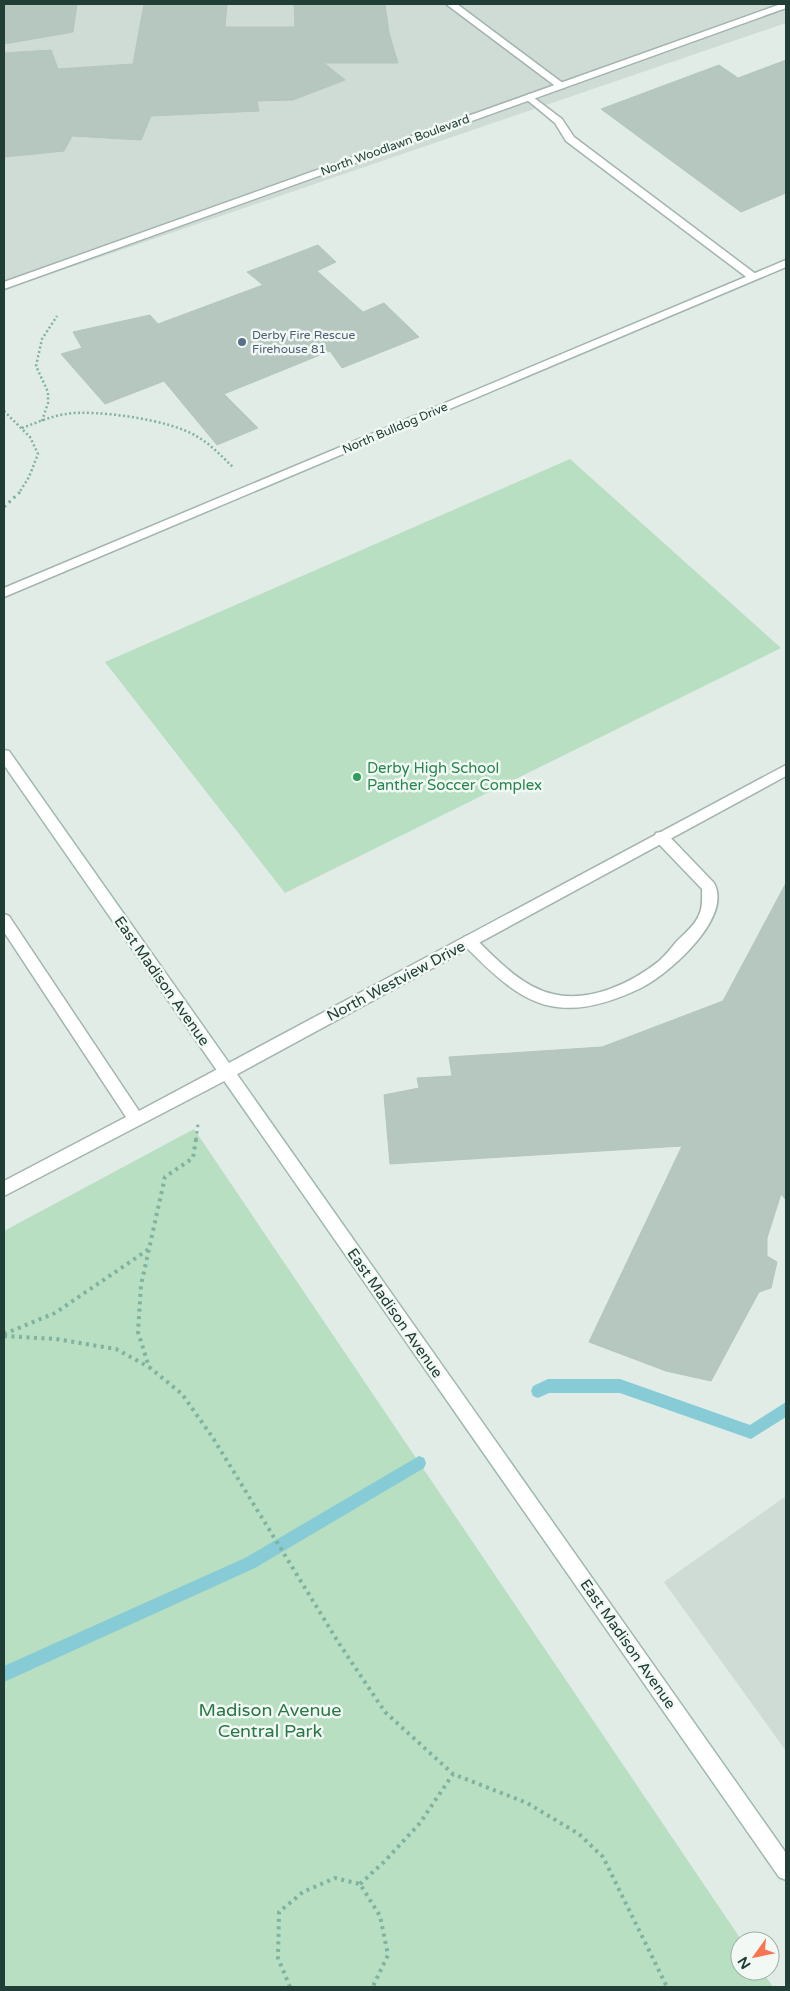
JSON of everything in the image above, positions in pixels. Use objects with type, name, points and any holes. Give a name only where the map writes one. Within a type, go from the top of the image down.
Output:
[{"type":"street","points":[[451,4],[561,86]]},
{"type":"street","name":"North Woodlawn Boulevard","points":[[4,286],[786,5]]},
{"type":"street","points":[[529,97],[559,121],[570,139],[753,277]]},
{"type":"street","name":"North Bulldog Drive","points":[[4,593],[786,263]]},
{"type":"street","name":"East Madison Avenue","points":[[4,755],[786,1870]]},
{"type":"street","name":"North Westview Drive","points":[[4,1189],[226,1072],[786,770]]},
{"type":"street","points":[[469,941],[494,966],[542,998],[558,1001],[580,1001],[612,994],[642,980],[663,967],[697,931],[708,910],[709,887],[661,837]]},
{"type":"street","points":[[4,920],[136,1120]]},
{"type":"path","points":[[42,421],[50,399],[49,389],[36,366],[42,339],[57,316]]},
{"type":"path","points":[[4,412],[30,437],[38,454],[25,486],[17,498],[4,507]]},
{"type":"path","points":[[22,428],[73,413],[124,417],[190,432],[210,446],[234,468]]},
{"type":"path","points":[[149,1367],[138,1332],[141,1286],[165,1177],[193,1158],[198,1124]]},
{"type":"path","points":[[4,1335],[55,1313],[149,1249]]},
{"type":"path","points":[[4,1335],[56,1339],[116,1349],[149,1367],[182,1394],[242,1483],[340,1645],[385,1712],[452,1774],[527,1803],[579,1834],[603,1857],[667,1987]]},
{"type":"path","points":[[360,1884],[386,1861],[420,1823],[452,1774]]},
{"type":"path","points":[[290,1987],[278,1958],[279,1912],[303,1892],[335,1878],[360,1884],[380,1916],[388,1955],[373,1986],[370,1987]]},
{"type":"shaded area","points":[[4,4],[786,4],[786,23],[4,290]]},
{"type":"shaded area","points":[[786,1496],[786,1751],[664,1582]]},
{"type":"green space","name":"Derby High School Panther Soccer Complex","points":[[570,459],[781,648],[285,893],[105,662]]},
{"type":"green space","name":"Madison Avenue Central Park","points":[[194,1129],[735,1931],[730,1931],[730,1981],[769,1981],[773,1987],[4,1987],[4,1231]]},
{"type":"building","points":[[4,4],[77,4],[73,32],[4,44]]},
{"type":"building","points":[[144,4],[227,4],[225,27],[295,27],[294,4],[385,4],[389,33],[398,63],[324,63],[345,80],[293,100],[257,101],[259,111],[151,116],[141,140],[72,136],[64,151],[4,157],[4,53],[51,50],[58,69],[133,64]]},
{"type":"building","points":[[786,60],[786,193],[741,212],[601,109],[719,65],[738,78]]},
{"type":"building","name":"Derby Fire Rescue Firehouse 81","points":[[318,245],[336,262],[317,271],[363,312],[384,303],[419,337],[342,368],[330,351],[224,394],[258,428],[217,445],[164,381],[105,404],[61,354],[82,348],[73,332],[150,315],[158,324],[263,285],[247,272]]},
{"type":"building","points":[[786,883],[786,1200],[781,1194],[767,1238],[767,1256],[777,1262],[771,1288],[759,1292],[711,1381],[666,1371],[589,1342],[682,1146],[390,1164],[384,1095],[419,1088],[417,1078],[452,1076],[449,1057],[602,1047],[723,1001]]},
{"type":"waterway","points":[[538,1391],[548,1386],[620,1386],[751,1432],[786,1409]]},
{"type":"waterway","points":[[4,1674],[250,1563],[419,1463]]},
{"type":"place","name":"Derby Fire Rescue Firehouse 81","points":[[242,342]]},
{"type":"place","name":"Derby High School Panther Soccer Complex","points":[[357,777]]}]
